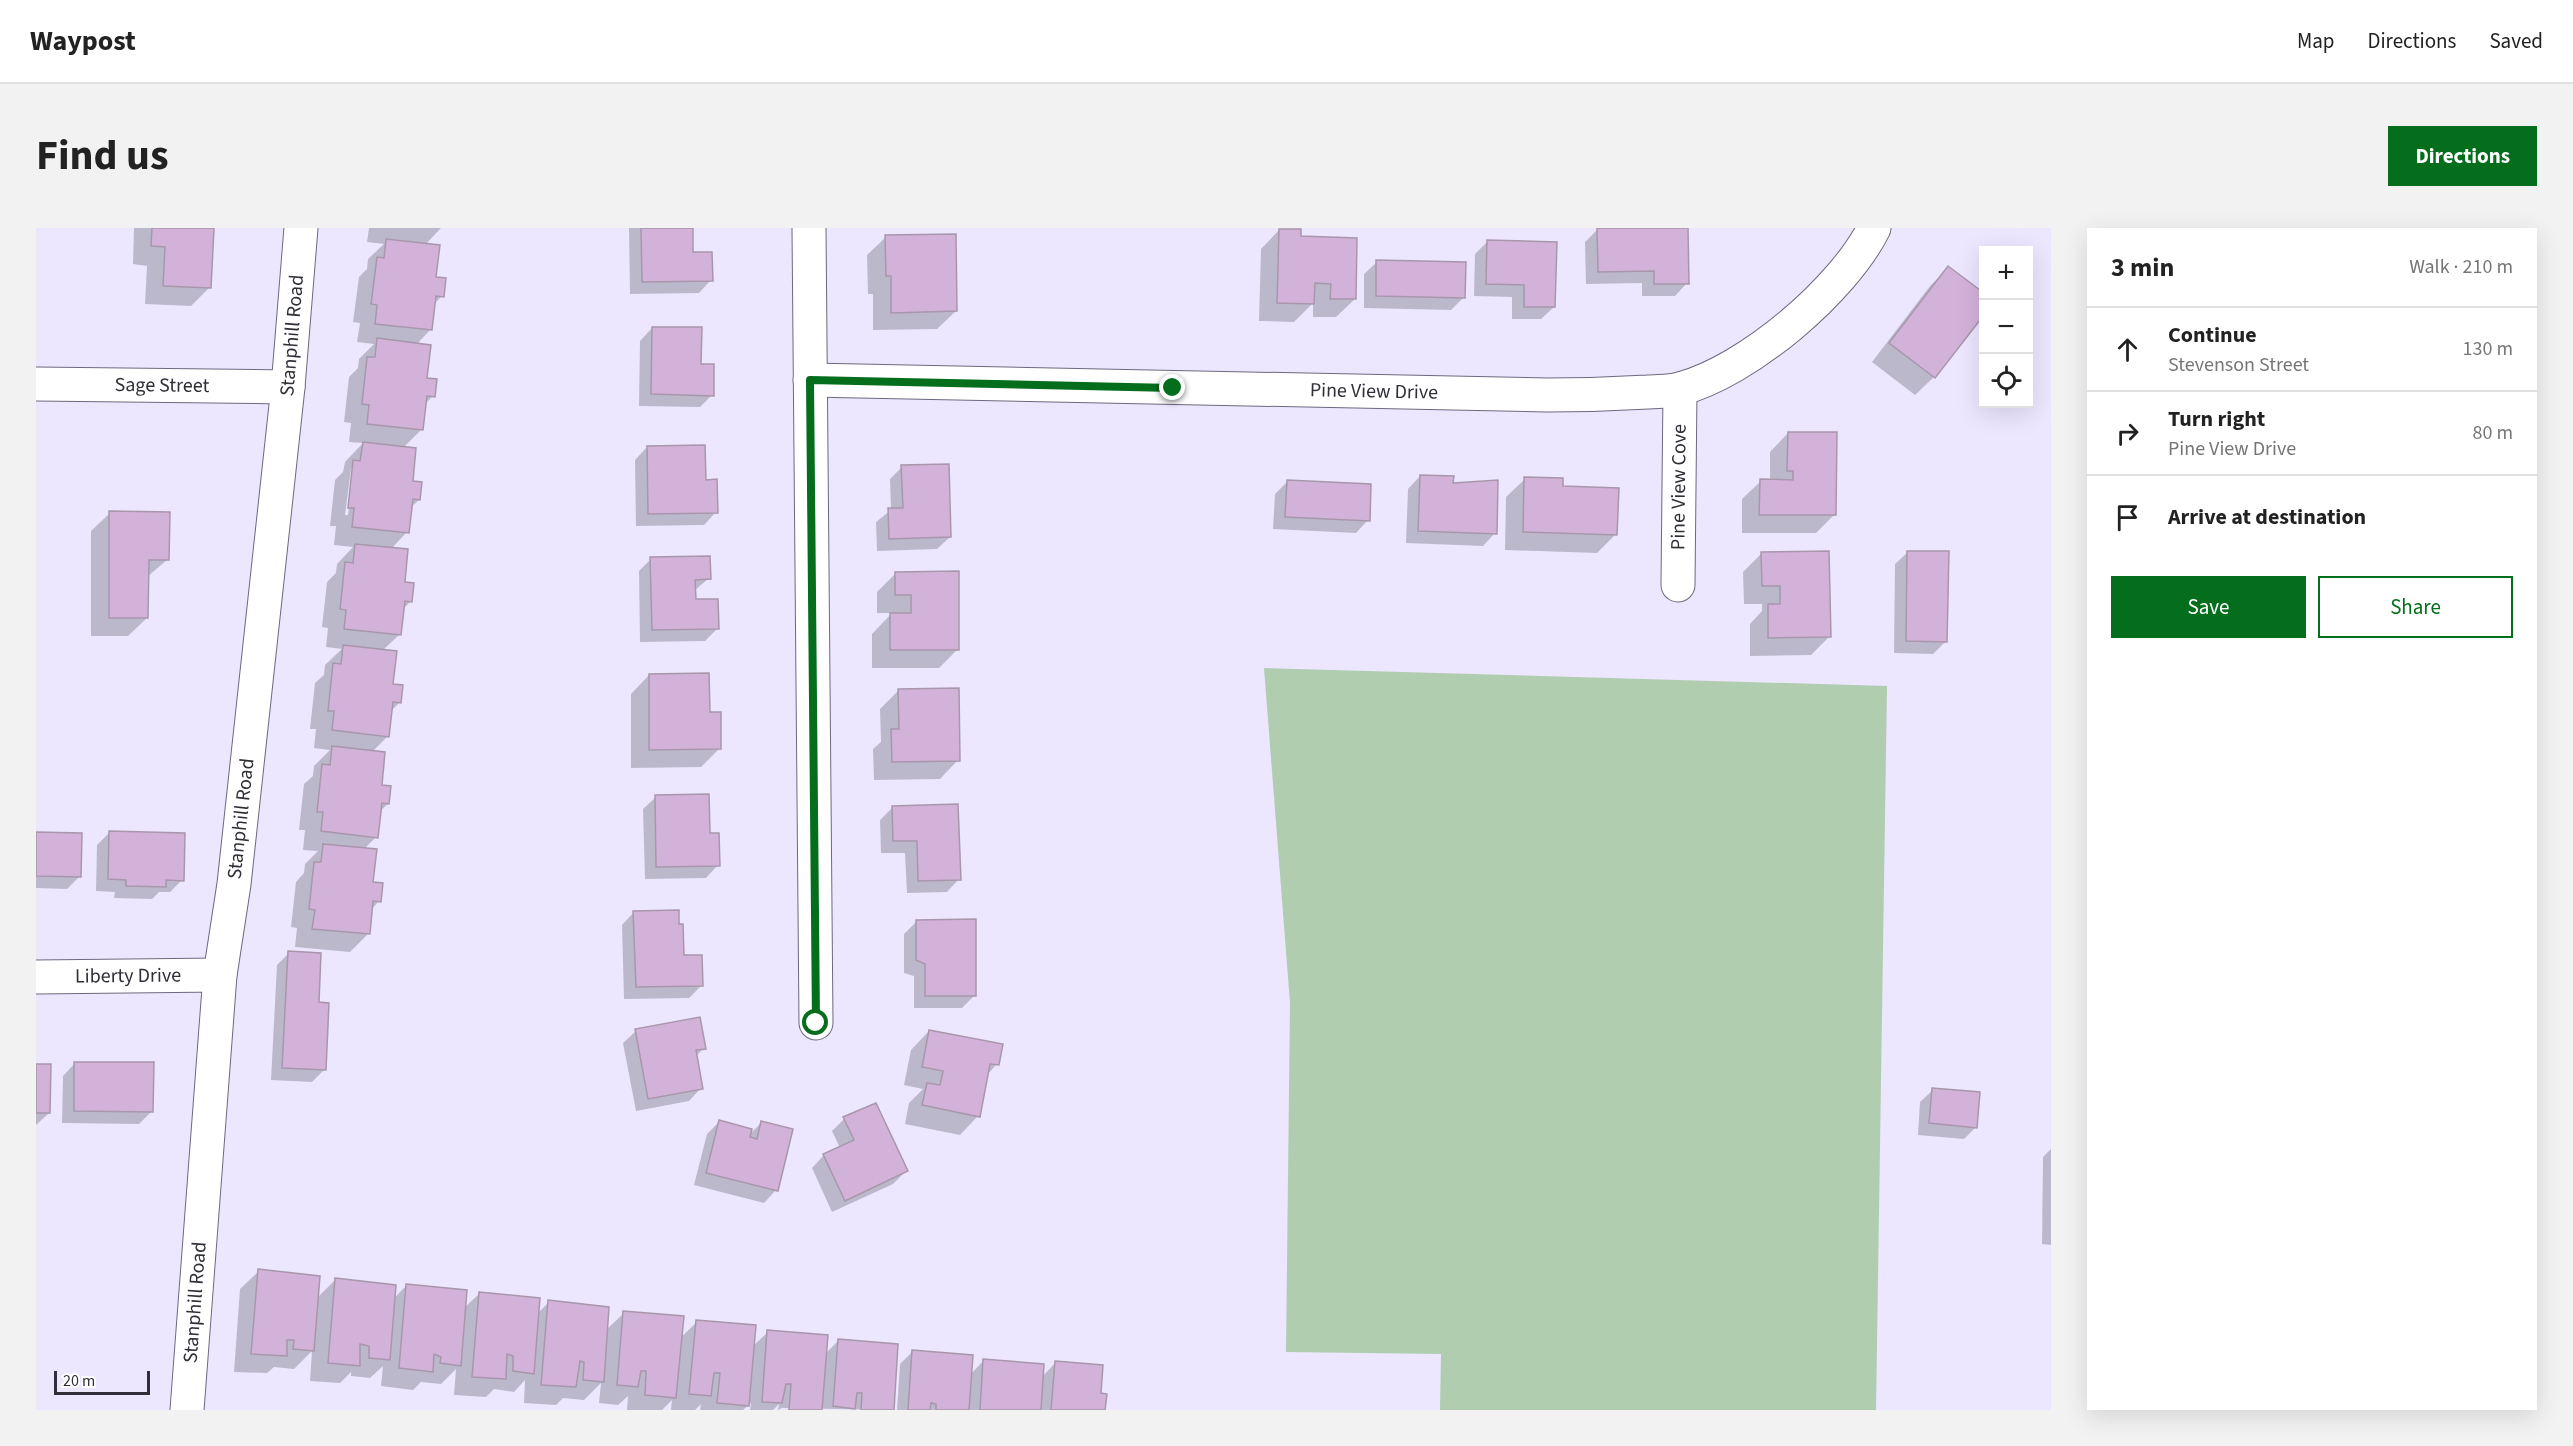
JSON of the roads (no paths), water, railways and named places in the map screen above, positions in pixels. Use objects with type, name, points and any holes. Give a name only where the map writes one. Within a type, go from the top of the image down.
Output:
[{"type":"street","name":"Stanphill Road","points":[[187,1410],[220,975],[234,884],[288,387],[301,228]]},
{"type":"street","points":[[809,228],[816,1023]]},
{"type":"street","name":"Pine View Drive","points":[[810,380],[1547,395],[1613,394],[1680,389],[1714,375],[1762,347],[1806,313],[1845,273],[1874,228]]},
{"type":"street","name":"Sage Street","points":[[36,384],[288,387]]},
{"type":"street","name":"Pine View Cove","points":[[1678,585],[1680,389]]},
{"type":"street","name":"Liberty Drive","points":[[36,977],[220,975]]}]
